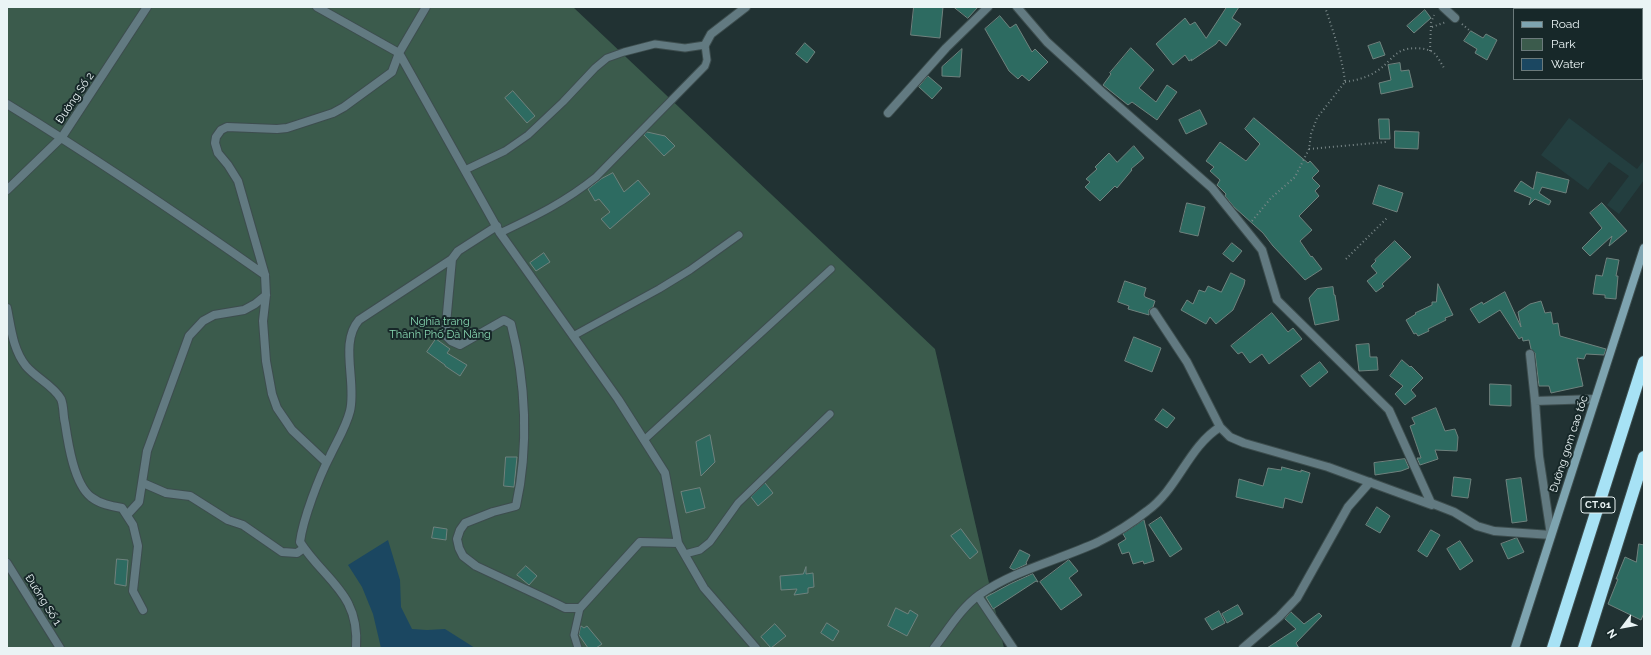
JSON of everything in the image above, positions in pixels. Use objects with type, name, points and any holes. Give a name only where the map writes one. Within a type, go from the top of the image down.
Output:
[{"type":"highway","name":"CT.01","points":[[1553,648],[1644,362]]},
{"type":"highway","name":"CT.01","points":[[1584,648],[1644,458]]},
{"type":"main road","name":"Đường gom cao tốc","points":[[1515,648],[1644,248]]},
{"type":"street","name":"Đường Số 2","points":[[7,190],[62,137],[147,7]]},
{"type":"street","points":[[317,7],[399,53],[498,230],[618,398],[665,473],[678,543],[704,588],[756,648]]},
{"type":"street","points":[[326,462],[292,430],[277,408],[272,394],[266,361],[263,321],[266,295],[265,275],[238,181],[218,153],[215,143],[216,137],[221,130],[227,127],[287,128],[333,113],[359,98],[392,72],[399,53],[426,7]]},
{"type":"street","points":[[705,45],[711,34],[746,7]]},
{"type":"street","points":[[888,113],[946,48],[988,7]]},
{"type":"street","points":[[1016,7],[1052,47],[1212,188],[1262,250],[1277,300],[1390,410],[1431,504],[1454,512]]},
{"type":"street","points":[[1443,7],[1455,18]]},
{"type":"street","points":[[7,104],[62,137],[172,210],[265,275]]},
{"type":"street","points":[[356,648],[357,635],[352,612],[344,594],[300,542],[301,533],[326,462],[350,412],[352,401],[349,337],[353,326],[359,320],[452,259],[458,251],[498,230]]},
{"type":"street","points":[[452,259],[445,335],[451,341],[460,345],[504,320],[511,324],[517,348],[524,407],[522,477],[516,506],[493,512],[465,523],[460,530],[458,539],[459,548],[464,556],[476,566],[565,608],[580,608],[640,542],[678,543]]},
{"type":"street","points":[[127,515],[139,502],[147,451],[189,336],[203,321],[214,316],[244,310],[255,304],[266,295]]},
{"type":"street","points":[[7,308],[16,350],[26,366],[53,389],[61,400],[70,449],[77,474],[83,487],[90,497],[106,505],[122,508],[133,525],[138,546],[133,591],[143,610]]},
{"type":"street","points":[[1154,312],[1187,362],[1220,427],[1230,437],[1244,443],[1328,467],[1454,512],[1477,526],[1494,531],[1551,535],[1539,456],[1530,354]]},
{"type":"street","points":[[1535,401],[1595,399]]},
{"type":"street","points":[[934,648],[961,612],[978,596],[1031,569],[1099,541],[1146,512],[1163,496],[1200,444],[1213,431],[1220,427]]},
{"type":"street","points":[[1243,648],[1279,617],[1298,598],[1348,507],[1370,482]]},
{"type":"street","points":[[143,483],[166,493],[190,496],[228,520],[243,525],[282,552],[297,553],[304,548]]},
{"type":"street","name":"Đường Số 1","points":[[7,563],[60,648]]},
{"type":"street","points":[[978,596],[1013,648]]},
{"type":"lane","points":[[465,170],[505,151],[528,135],[563,102],[600,62],[606,58],[655,44],[685,48],[705,45],[707,60],[705,66],[596,177],[579,191],[556,206],[498,230]]},
{"type":"lane","points":[[573,336],[659,289],[690,270],[739,235]]},
{"type":"lane","points":[[644,440],[831,269]]},
{"type":"lane","points":[[684,554],[700,550],[710,542],[738,503],[830,414]]},
{"type":"lane","points":[[578,648],[574,635],[580,608]]},
{"type":"path","points":[[1325,7],[1336,39],[1344,71],[1345,82]]},
{"type":"path","points":[[1430,50],[1431,23],[1434,15]]},
{"type":"path","points":[[1244,229],[1271,198],[1294,177],[1309,150],[1311,134],[1317,118],[1345,82],[1369,76],[1380,69],[1401,51],[1413,48],[1430,50],[1444,68]]},
{"type":"path","points":[[1309,150],[1386,142]]},
{"type":"path","points":[[1346,259],[1387,218]]},
{"type":"shaded area","points":[[1569,118],[1637,169],[1644,160],[1644,180],[1619,214],[1607,205],[1629,176],[1609,162],[1588,190],[1541,155]]},
{"type":"green space","name":"Nghĩa trang Thành Phố Đà Nẵng","points":[[7,7],[573,7],[935,349],[1004,648],[7,648]]},
{"type":"water","points":[[388,540],[400,580],[401,607],[412,629],[445,629],[475,648],[381,648],[373,614],[362,587],[348,565]]},
{"type":"building","points":[[914,7],[943,7],[940,38],[911,35]]},
{"type":"building","points":[[954,7],[978,7],[968,18]]},
{"type":"building","points":[[1227,7],[1239,7],[1232,18],[1241,24],[1226,46],[1219,40],[1216,44],[1191,61],[1192,59],[1189,61],[1185,55],[1173,65],[1156,44],[1185,18],[1190,25],[1195,22],[1206,38]]},
{"type":"building","points":[[1425,10],[1431,18],[1414,33],[1407,26]]},
{"type":"building","points":[[1000,16],[1010,28],[1016,24],[1032,52],[1035,49],[1048,62],[1029,81],[1022,75],[1018,79],[1009,71],[985,29]]},
{"type":"building","points":[[1471,31],[1483,38],[1486,34],[1497,40],[1487,60],[1475,53],[1477,49],[1464,41]]},
{"type":"building","points":[[1380,42],[1385,55],[1373,59],[1368,46]]},
{"type":"building","points":[[805,43],[815,52],[807,63],[796,54]]},
{"type":"building","points":[[1131,48],[1154,70],[1139,88],[1156,102],[1167,85],[1177,92],[1157,120],[1132,102],[1128,105],[1103,85],[1111,74],[1110,73]]},
{"type":"building","points":[[962,49],[960,77],[942,76],[942,67]]},
{"type":"building","points":[[1400,63],[1401,71],[1409,70],[1413,87],[1381,94],[1379,83],[1391,80],[1388,65]]},
{"type":"building","points":[[928,76],[942,88],[932,99],[919,87]]},
{"type":"building","points":[[513,91],[535,116],[527,123],[505,98]]},
{"type":"building","points":[[1200,110],[1207,124],[1186,134],[1179,120]]},
{"type":"building","points":[[1254,118],[1308,163],[1310,161],[1319,171],[1312,178],[1320,186],[1315,191],[1319,196],[1299,216],[1312,230],[1300,241],[1311,257],[1312,256],[1322,269],[1305,280],[1273,246],[1263,233],[1234,207],[1225,196],[1226,194],[1217,185],[1220,180],[1210,171],[1214,167],[1206,161],[1220,142],[1246,161],[1260,144],[1245,129]]},
{"type":"building","points":[[1379,119],[1389,119],[1390,139],[1380,139]]},
{"type":"building","points":[[1395,131],[1419,132],[1418,149],[1395,148]]},
{"type":"building","points":[[647,132],[665,136],[675,146],[664,156],[644,135]]},
{"type":"building","points":[[1134,146],[1144,158],[1131,169],[1132,170],[1117,188],[1115,186],[1100,201],[1085,187],[1090,182],[1086,179],[1097,169],[1095,167],[1109,153],[1117,162]]},
{"type":"building","points":[[1537,172],[1569,180],[1566,193],[1542,187],[1539,193],[1551,201],[1549,205],[1535,199],[1529,205],[1531,198],[1514,191],[1521,181],[1533,189]]},
{"type":"building","points":[[613,173],[624,192],[638,180],[650,194],[610,229],[601,219],[610,212],[599,199],[595,201],[588,189],[601,179]]},
{"type":"building","points":[[1379,185],[1403,193],[1397,212],[1373,204]]},
{"type":"building","points":[[1187,203],[1205,207],[1198,236],[1180,232]]},
{"type":"building","points":[[1602,203],[1627,231],[1609,246],[1612,236],[1590,256],[1582,248],[1602,228],[1590,213]]},
{"type":"building","points":[[1395,241],[1411,257],[1382,284],[1384,286],[1376,292],[1367,281],[1377,273],[1371,266],[1376,261],[1375,260]]},
{"type":"building","points":[[1232,243],[1242,251],[1233,262],[1223,254]]},
{"type":"building","points":[[544,253],[550,262],[536,271],[530,263]]},
{"type":"building","points":[[1607,258],[1619,260],[1616,276],[1618,276],[1616,299],[1605,298],[1605,295],[1593,294],[1596,275],[1602,276]]},
{"type":"building","points":[[1231,273],[1245,280],[1244,285],[1233,310],[1216,324],[1210,317],[1206,324],[1181,310],[1187,300],[1193,304],[1199,290],[1205,292],[1208,286],[1221,292]]},
{"type":"building","points":[[1125,281],[1146,288],[1144,295],[1145,297],[1155,301],[1153,307],[1149,310],[1149,315],[1128,309],[1129,306],[1118,302]]},
{"type":"building","points":[[1438,284],[1453,315],[1445,318],[1446,320],[1418,336],[1416,333],[1414,334],[1406,320],[1416,314],[1415,313],[1432,305],[1432,302],[1436,302]]},
{"type":"building","points":[[1333,287],[1339,320],[1315,325],[1309,298],[1317,289]]},
{"type":"building","points":[[1505,292],[1521,327],[1518,312],[1530,304],[1541,301],[1545,313],[1551,312],[1553,324],[1558,323],[1560,336],[1606,349],[1604,355],[1586,354],[1584,359],[1577,358],[1583,386],[1551,393],[1549,386],[1539,386],[1535,353],[1531,349],[1529,340],[1523,341],[1522,337],[1519,339],[1500,310],[1479,323],[1470,309]]},
{"type":"building","points":[[1272,313],[1288,332],[1293,328],[1302,339],[1269,364],[1262,354],[1250,363],[1242,352],[1238,354],[1231,346]]},
{"type":"building","points":[[1134,337],[1161,348],[1152,372],[1125,361]]},
{"type":"building","points":[[436,339],[450,349],[447,353],[467,365],[460,376],[427,352]]},
{"type":"building","points":[[1369,344],[1370,357],[1377,357],[1378,370],[1359,371],[1356,345]]},
{"type":"building","points":[[1402,360],[1410,367],[1411,366],[1423,378],[1411,390],[1416,396],[1405,405],[1395,394],[1403,386],[1390,376]]},
{"type":"building","points":[[1320,362],[1328,372],[1310,387],[1301,376]]},
{"type":"building","points":[[1490,384],[1511,385],[1511,406],[1490,405]]},
{"type":"building","points":[[1436,408],[1445,431],[1455,429],[1458,437],[1457,451],[1435,450],[1438,459],[1420,465],[1417,458],[1421,458],[1410,426],[1415,424],[1412,418]]},
{"type":"building","points":[[1163,409],[1175,418],[1167,428],[1155,420]]},
{"type":"building","points":[[710,435],[715,462],[701,476],[696,442]]},
{"type":"building","points":[[506,457],[517,457],[514,487],[504,486]]},
{"type":"building","points":[[1405,459],[1409,468],[1401,471],[1375,475],[1374,463]]},
{"type":"building","points":[[1282,467],[1310,473],[1302,503],[1285,498],[1283,508],[1236,497],[1239,479],[1263,486],[1268,468],[1281,470]]},
{"type":"building","points":[[1454,477],[1471,479],[1468,498],[1452,496]]},
{"type":"building","points":[[1521,478],[1527,521],[1512,523],[1506,480]]},
{"type":"building","points":[[765,483],[773,493],[758,506],[751,497]]},
{"type":"building","points":[[700,488],[705,508],[686,513],[681,492]]},
{"type":"building","points":[[1377,507],[1390,516],[1380,533],[1366,525]]},
{"type":"building","points":[[1161,517],[1182,549],[1170,557],[1149,525]]},
{"type":"building","points":[[1144,520],[1154,561],[1144,564],[1143,561],[1133,564],[1129,552],[1122,554],[1118,544],[1126,539],[1123,534]]},
{"type":"building","points":[[434,527],[447,529],[446,540],[432,538]]},
{"type":"building","points":[[961,529],[978,552],[970,559],[951,536]]},
{"type":"building","points":[[1431,530],[1440,535],[1427,557],[1418,551]]},
{"type":"building","points":[[1517,538],[1524,552],[1508,559],[1501,544]]},
{"type":"building","points":[[1460,541],[1473,561],[1460,570],[1447,549]]},
{"type":"building","points":[[1639,544],[1644,545],[1644,613],[1641,620],[1608,604],[1625,557],[1636,562]]},
{"type":"building","points":[[1020,550],[1030,555],[1026,563],[1027,564],[1014,570],[1010,568]]},
{"type":"building","points":[[117,559],[128,560],[126,586],[115,584]]},
{"type":"building","points":[[1069,560],[1078,571],[1069,578],[1082,595],[1061,610],[1040,582]]},
{"type":"building","points":[[526,566],[537,576],[529,585],[517,575]]},
{"type":"building","points":[[806,567],[806,574],[813,573],[814,587],[808,588],[808,593],[794,595],[797,589],[781,590],[780,576],[803,574]]},
{"type":"building","points":[[1033,574],[1038,582],[1036,581],[993,609],[986,597]]},
{"type":"building","points":[[1238,605],[1243,614],[1227,623],[1222,614]]},
{"type":"building","points":[[896,608],[908,614],[910,610],[918,615],[907,636],[888,626]]},
{"type":"building","points":[[1219,611],[1225,623],[1212,630],[1205,619]]},
{"type":"building","points":[[1291,612],[1304,624],[1319,613],[1322,616],[1296,643],[1299,648],[1267,648],[1296,629],[1285,619]]},
{"type":"building","points":[[827,623],[839,631],[833,641],[821,633]]},
{"type":"building","points":[[775,624],[786,636],[771,648],[761,637]]},
{"type":"building","points":[[581,626],[584,628],[587,626],[602,644],[596,648],[588,648],[579,635]]}]
